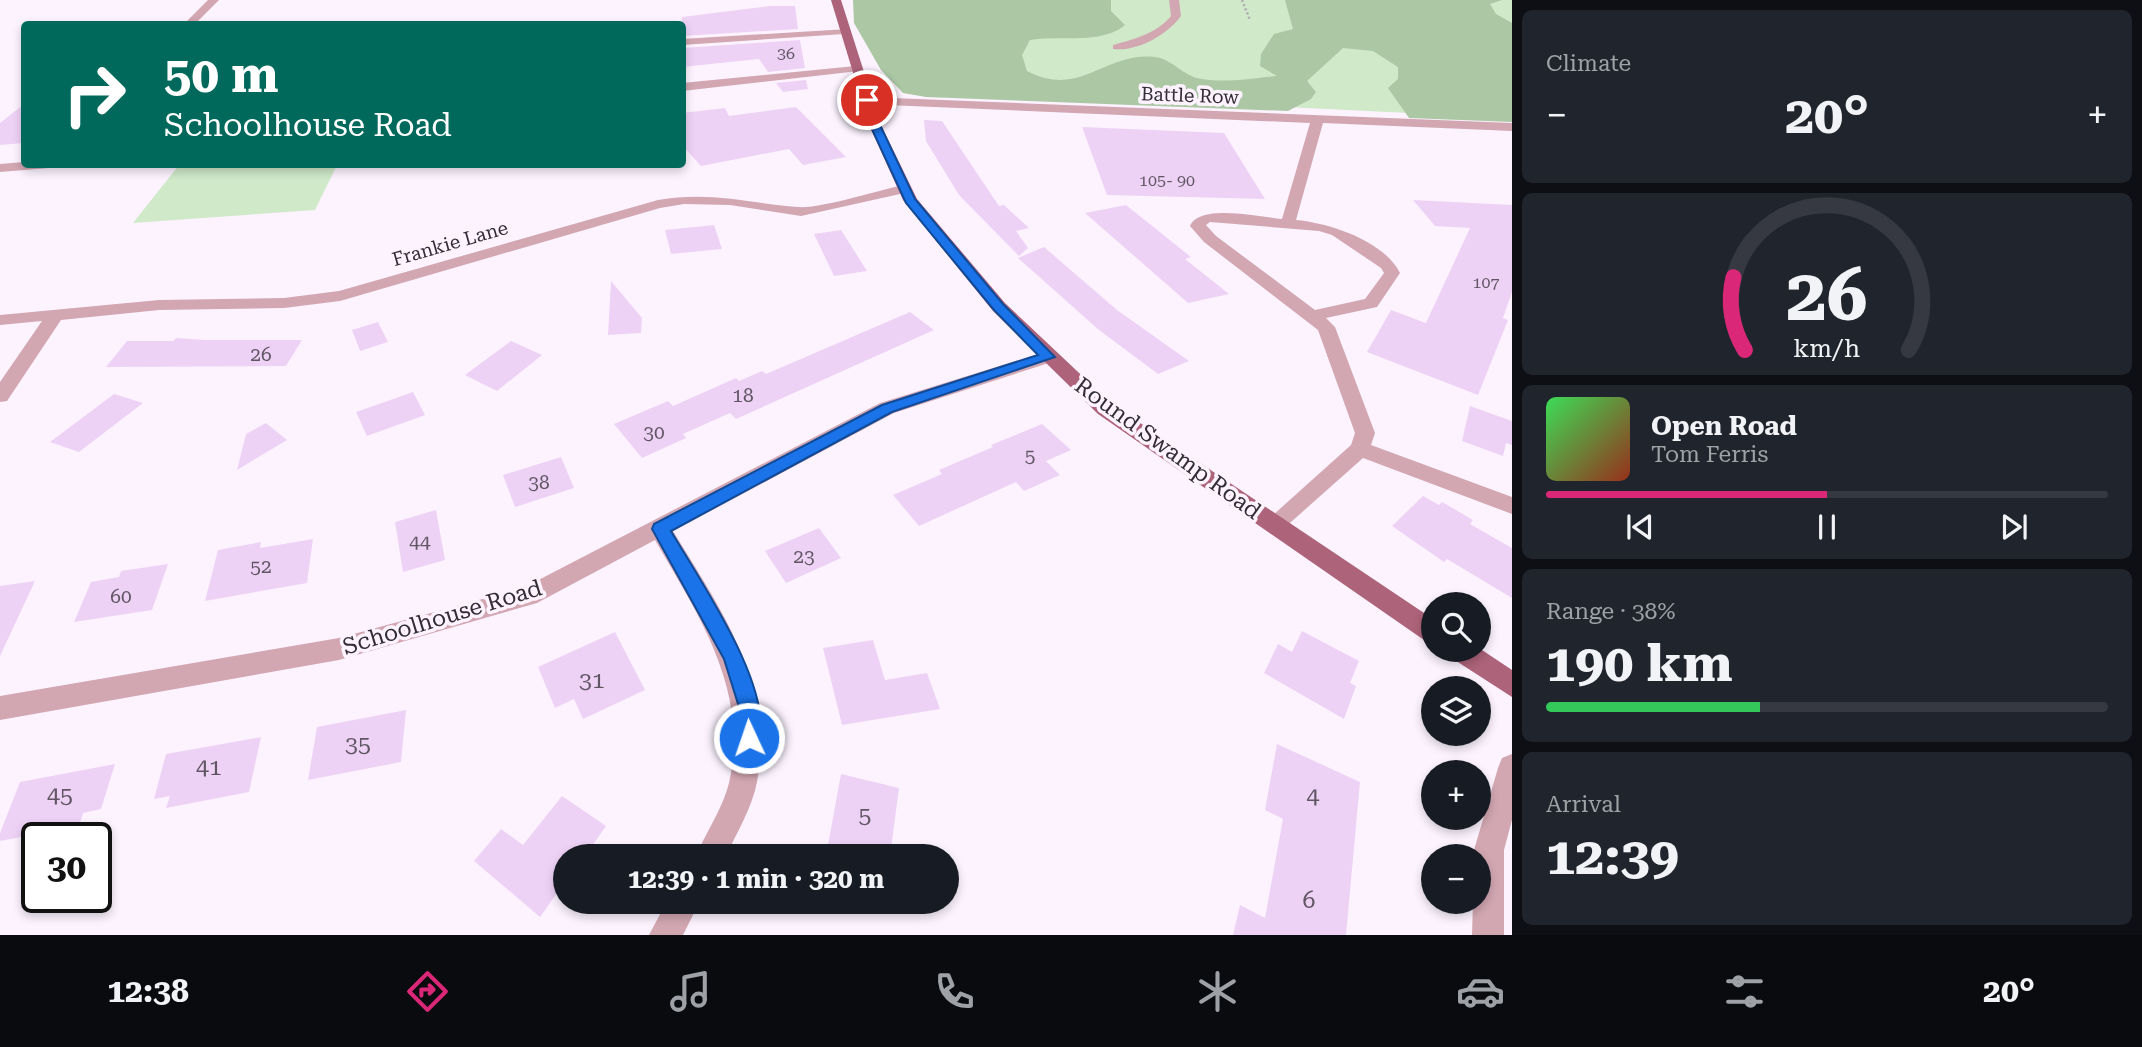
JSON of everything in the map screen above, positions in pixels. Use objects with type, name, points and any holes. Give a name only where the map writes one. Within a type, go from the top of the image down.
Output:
[{"type":"main road","name":"Round Swamp Road","points":[[835,0],[875,125],[904,189],[964,267],[1048,357],[1105,409],[1421,624]]},
{"type":"main road","points":[[1478,662],[1512,685]]},
{"type":"street","points":[[192,21],[214,0]]},
{"type":"street","points":[[1117,47],[1170,27],[1176,16],[1174,0]]},
{"type":"street","points":[[686,42],[844,31]]},
{"type":"street","points":[[686,87],[855,69]]},
{"type":"street","name":"Battle Row","points":[[867,100],[1512,127]]},
{"type":"street","points":[[1288,223],[1318,119]]},
{"type":"street","points":[[0,168],[21,166]]},
{"type":"street","name":"Frankie Lane","points":[[0,320],[159,305],[284,303],[340,296],[658,204],[684,200],[730,201],[801,212],[904,189]]},
{"type":"street","points":[[1274,524],[1360,449],[1365,433],[1357,405],[1326,327],[1311,316],[1210,239],[1198,226],[1207,217],[1288,223],[1336,232],[1388,265],[1392,273],[1371,303],[1311,316]]},
{"type":"street","points":[[0,396],[55,315]]},
{"type":"street","name":"Schoolhouse Road","points":[[0,708],[339,649],[529,596],[887,408],[1048,357]]},
{"type":"street","points":[[1360,449],[1512,506]]},
{"type":"street","points":[[660,529],[733,657],[748,704],[749,738],[742,784],[716,844]]},
{"type":"street","points":[[1488,935],[1489,850],[1512,768]]},
{"type":"street","points":[[665,935],[677,914]]},
{"type":"path","points":[[1242,0],[1250,20]]},
{"type":"green space","points":[[853,0],[1111,0],[1111,11],[1125,25],[1104,35],[1092,37],[1030,40],[1022,55],[1027,71],[1062,80],[1078,78],[1137,57],[1155,57],[1197,78],[1227,81],[1277,76],[1260,66],[1261,54],[1274,34],[1293,29],[1285,0],[1502,0],[1490,4],[1496,14],[1512,23],[1512,122],[1409,118],[1388,88],[1398,79],[1398,67],[1373,51],[1343,48],[1307,81],[1316,92],[1311,99],[1288,111],[926,97],[903,93],[881,70],[854,23]]},
{"type":"green space","points":[[872,0],[1512,0],[1512,118],[912,89]]},
{"type":"green space","points":[[177,168],[336,168],[315,210],[133,223]]},
{"type":"building","points":[[770,6],[795,6],[798,29],[686,36],[686,21],[682,21],[682,17]]},
{"type":"building","points":[[800,40],[805,68],[768,72],[759,59],[686,67],[686,48]]},
{"type":"building","points":[[806,80],[808,89],[783,92],[776,83]]},
{"type":"building","points":[[21,106],[21,143],[0,145],[0,123]]},
{"type":"building","points":[[796,107],[846,157],[803,165],[789,149],[701,166],[686,149],[686,113],[725,108],[729,116]]},
{"type":"building","points":[[924,120],[942,121],[999,206],[1004,205],[1029,228],[1016,231],[1028,248],[1019,256],[959,195],[926,141]]},
{"type":"building","points":[[1082,127],[1224,133],[1265,199],[1107,195]]},
{"type":"building","points":[[1413,200],[1512,205],[1512,292],[1503,318],[1508,320],[1478,395],[1367,352],[1391,310],[1426,323],[1470,228],[1435,226]]},
{"type":"building","points":[[1126,205],[1191,257],[1185,259],[1229,294],[1188,303],[1085,213]]},
{"type":"building","points":[[714,225],[722,249],[671,254],[665,230]]},
{"type":"building","points":[[841,230],[867,271],[834,276],[814,234]]},
{"type":"building","points":[[1044,247],[1117,310],[1189,361],[1158,374],[1099,330],[1018,258]]},
{"type":"building","points":[[611,281],[642,318],[641,333],[608,335]]},
{"type":"building","points":[[910,312],[934,330],[736,419],[730,413],[683,434],[686,438],[642,458],[614,424],[668,401],[673,406],[736,378],[739,381],[762,371],[766,374]]},
{"type":"building","points":[[378,322],[388,342],[360,351],[352,330]]},
{"type":"building","points":[[176,338],[302,340],[286,366],[106,367],[127,341],[173,341]]},
{"type":"building","points":[[511,341],[542,355],[497,391],[465,375]]},
{"type":"building","points":[[413,392],[425,415],[367,436],[356,412]]},
{"type":"building","points":[[114,394],[143,403],[79,452],[50,442]]},
{"type":"building","points":[[1470,406],[1512,421],[1512,445],[1506,443],[1503,456],[1462,441]]},
{"type":"building","points":[[266,423],[287,440],[237,470],[246,434]]},
{"type":"building","points":[[1042,424],[1071,450],[1046,461],[1060,475],[1024,491],[1016,482],[919,526],[893,495],[942,474],[939,470],[993,447],[991,445]]},
{"type":"building","points":[[561,457],[574,488],[515,507],[503,475]]},
{"type":"building","points":[[1423,496],[1439,505],[1442,502],[1473,520],[1470,524],[1512,548],[1512,598],[1447,559],[1444,562],[1392,526]]},
{"type":"building","points":[[436,510],[445,560],[403,572],[395,522]]},
{"type":"building","points":[[819,528],[841,558],[786,583],[765,551]]},
{"type":"building","points":[[313,539],[307,583],[205,601],[218,550],[261,542],[260,548]]},
{"type":"building","points":[[168,564],[152,610],[74,622],[91,582],[119,577],[121,571]]},
{"type":"building","points":[[35,581],[0,656],[0,586]]},
{"type":"building","points":[[1302,631],[1359,661],[1350,683],[1356,686],[1344,719],[1264,673],[1278,644],[1292,652]]},
{"type":"building","points":[[615,632],[645,690],[583,719],[574,699],[555,708],[538,667]]},
{"type":"building","points":[[873,640],[885,680],[927,673],[940,709],[842,725],[823,648]]},
{"type":"building","points":[[406,710],[401,762],[308,780],[317,727]]},
{"type":"building","points":[[261,737],[249,792],[166,808],[170,796],[154,799],[166,754]]},
{"type":"building","points":[[1277,744],[1360,782],[1346,935],[1233,935],[1240,905],[1265,918],[1283,819],[1265,810]]},
{"type":"building","points":[[115,764],[101,809],[83,813],[80,822],[21,822],[21,837],[0,841],[0,833],[20,782]]},
{"type":"building","points":[[841,774],[899,788],[892,844],[828,844]]},
{"type":"building","points":[[562,796],[606,826],[593,844],[553,844],[553,899],[540,917],[474,861],[501,829],[523,845]]},
{"type":"route","points":[[749,738],[748,704],[733,657],[660,529],[887,408],[1048,357],[999,307],[910,200],[893,167],[867,100]]}]
